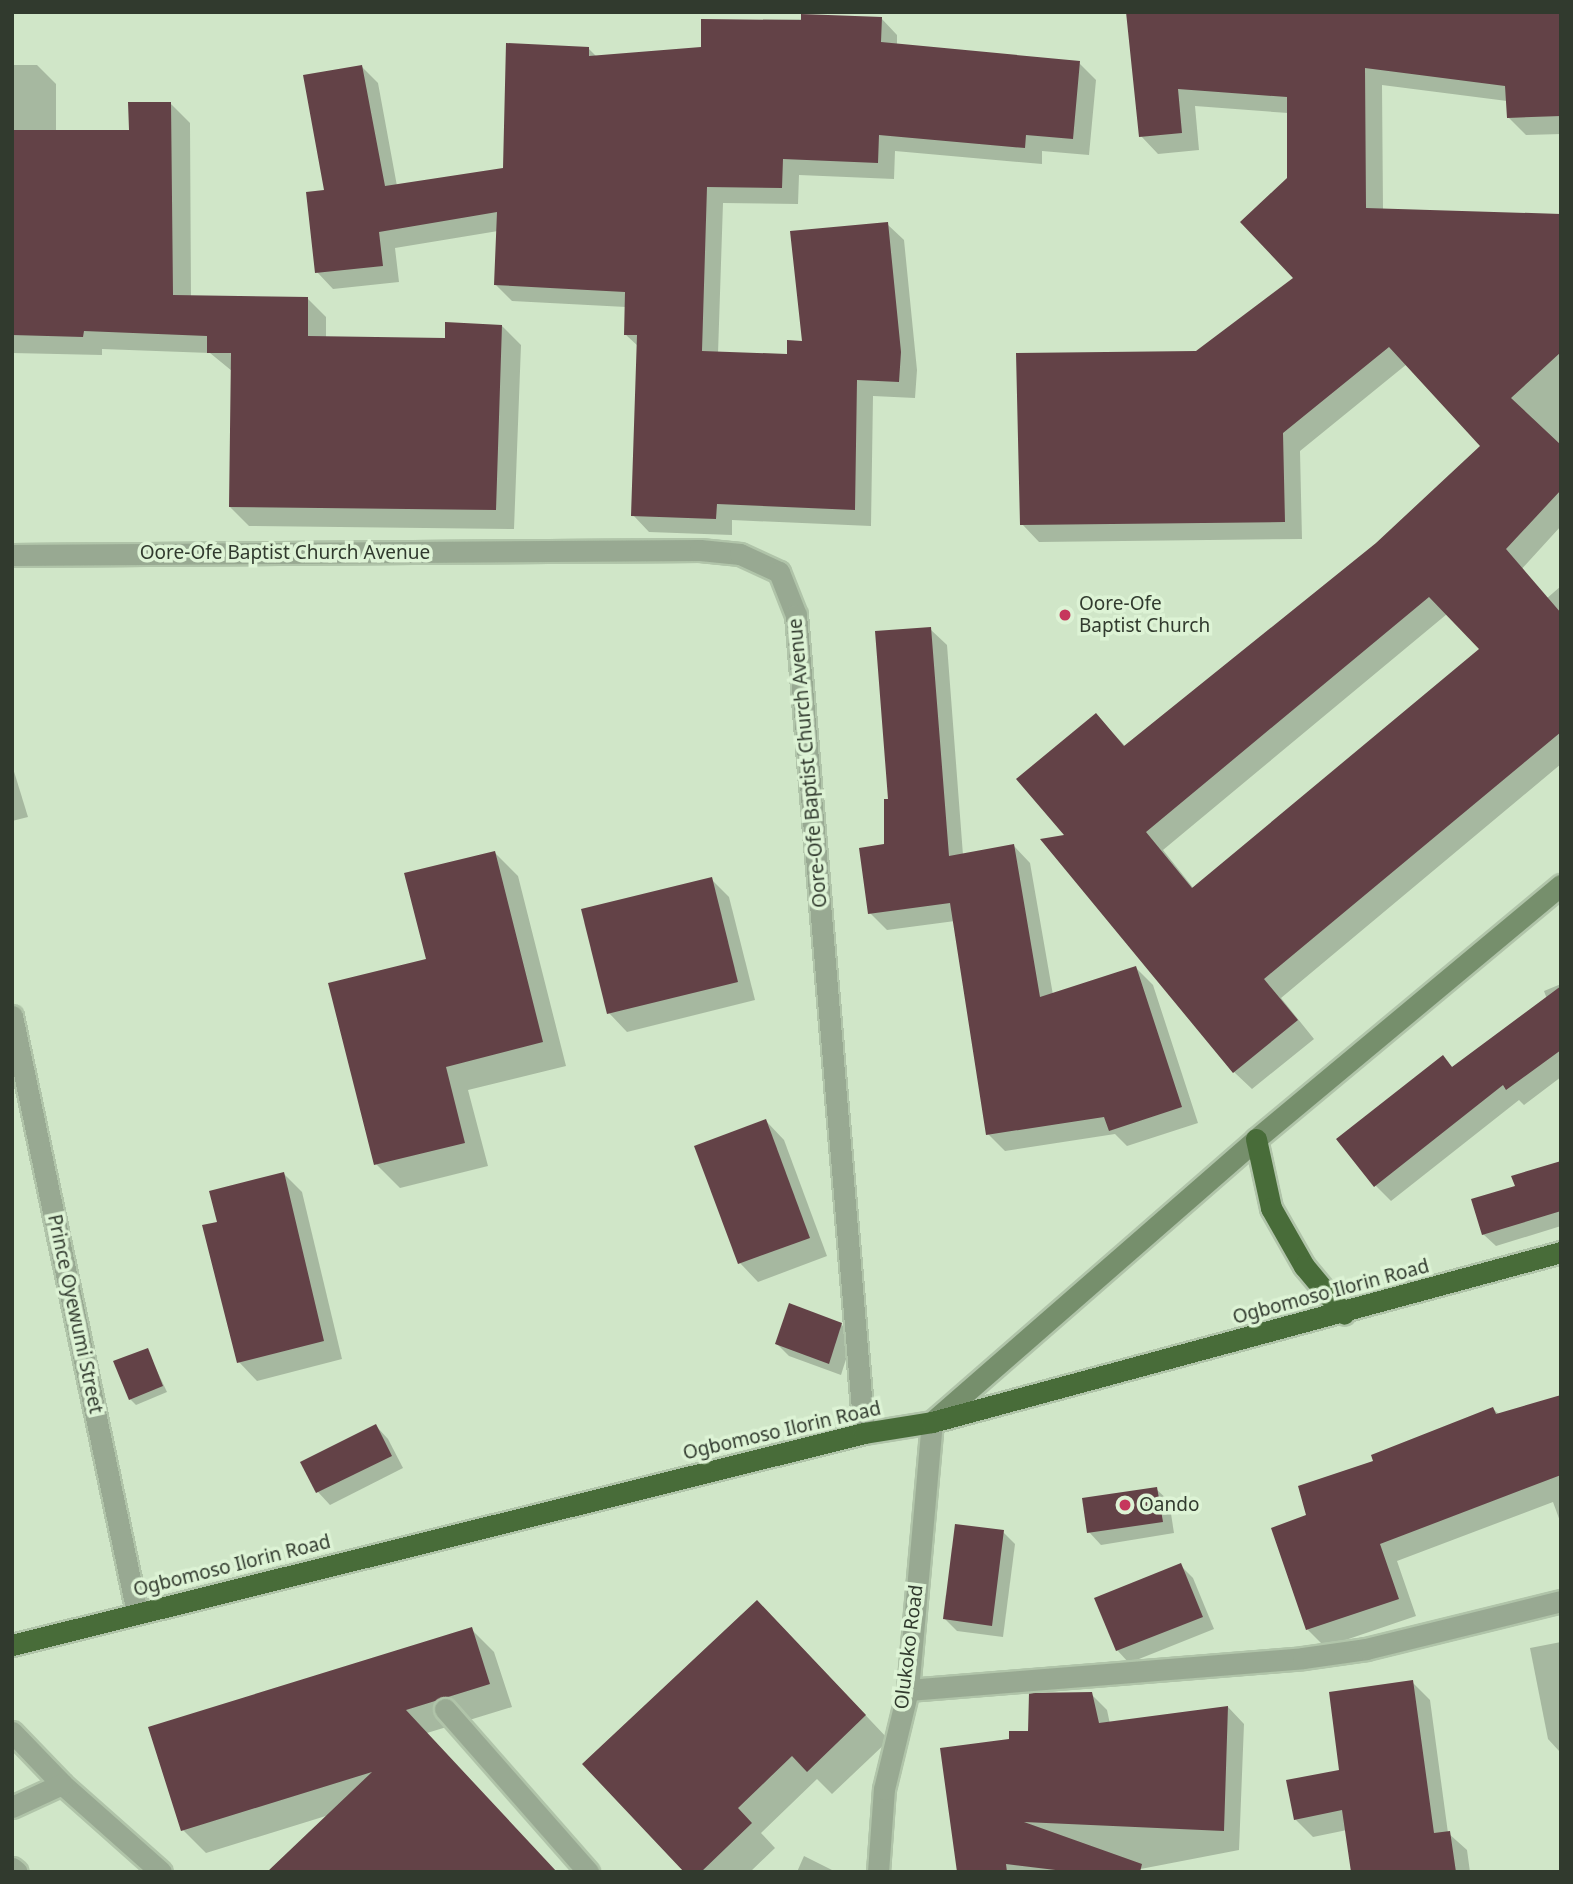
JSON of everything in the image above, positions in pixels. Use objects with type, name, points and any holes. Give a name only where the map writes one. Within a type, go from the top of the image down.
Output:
[{"type":"highway","points":[[1256,1139],[1271,1208],[1304,1266],[1344,1314]]},
{"type":"highway","name":"Ogbomoso Ilorin Road","points":[[12,1645],[864,1433],[932,1422],[1344,1314],[1561,1252]]},
{"type":"main road","points":[[932,1422],[1256,1139],[1561,885]]},
{"type":"street","name":"Oore-Ofe Baptist Church Avenue","points":[[12,555],[699,550],[740,554],[779,572],[796,615],[864,1433]]},
{"type":"street","name":"Prince Oyewumi Street","points":[[12,1016],[137,1613]]},
{"type":"street","name":"Olukoko Road","points":[[878,1872],[884,1790],[908,1690],[932,1422]]},
{"type":"street","points":[[908,1690],[1303,1658],[1366,1649],[1561,1601]]},
{"type":"street","points":[[445,1709],[588,1872]]},
{"type":"street","points":[[12,1732],[62,1784],[155,1871]]},
{"type":"street","points":[[12,1807],[62,1784]]},
{"type":"street","points":[[12,1868],[17,1872]]},
{"type":"building","points":[[1126,12],[1561,12],[1561,116],[1507,118],[1505,86],[1365,68],[1366,208],[1561,214],[1561,352],[1511,398],[1561,445],[1561,490],[1506,549],[1561,613],[1561,732],[1264,979],[1298,1020],[1233,1073],[1040,839],[1064,835],[1016,779],[1096,713],[1124,746],[1376,543],[1480,446],[1389,347],[1283,433],[1285,522],[1020,525],[1016,353],[1196,351],[1293,278],[1240,222],[1287,178],[1287,97],[1178,89],[1182,133],[1139,137]],"holes":[[[1429,597],[1479,649],[1192,888],[1146,832]]]},
{"type":"building","points":[[801,14],[882,17],[881,42],[1080,61],[1073,139],[1026,135],[1025,148],[879,135],[878,163],[783,159],[782,188],[707,187],[702,351],[787,354],[787,340],[802,341],[790,231],[888,222],[901,352],[899,382],[857,380],[855,510],[717,504],[716,519],[631,516],[637,335],[624,335],[625,292],[494,285],[497,212],[379,232],[383,266],[315,273],[306,192],[324,190],[303,75],[362,65],[385,186],[503,168],[506,43],[589,47],[589,56],[701,47],[701,19],[801,20]]},
{"type":"building","points":[[128,102],[171,102],[173,295],[308,297],[308,336],[445,338],[445,322],[502,325],[496,510],[229,507],[231,353],[207,353],[207,336],[84,331],[83,337],[12,335],[12,130],[129,130]]},
{"type":"building","points":[[931,627],[949,856],[1014,844],[1040,997],[1136,966],[1182,1107],[1109,1131],[1104,1117],[986,1135],[950,903],[868,914],[859,848],[884,844],[884,799],[888,799],[875,631]]},
{"type":"building","points":[[495,851],[543,1042],[446,1067],[465,1143],[374,1165],[328,983],[426,959],[404,873]]},
{"type":"building","points":[[712,877],[738,982],[607,1014],[581,909]]},
{"type":"building","points":[[1561,986],[1561,1050],[1506,1090],[1503,1085],[1374,1187],[1336,1139],[1443,1055],[1452,1067]]},
{"type":"building","points":[[766,1119],[810,1238],[738,1264],[694,1146]]},
{"type":"building","points":[[1561,1161],[1561,1211],[1482,1235],[1471,1199],[1515,1186],[1511,1176]]},
{"type":"building","points":[[284,1172],[324,1341],[237,1363],[202,1225],[217,1222],[209,1191]]},
{"type":"building","points":[[789,1303],[842,1323],[829,1364],[775,1344]]},
{"type":"building","points":[[148,1348],[163,1386],[129,1400],[113,1361]]},
{"type":"building","points":[[1561,1395],[1561,1475],[1380,1544],[1399,1599],[1306,1630],[1271,1528],[1306,1515],[1298,1486],[1373,1461],[1371,1455],[1493,1407],[1496,1414]]},
{"type":"building","points":[[376,1424],[392,1456],[316,1493],[300,1462]]},
{"type":"building","points":[[1157,1487],[1163,1522],[1087,1533],[1082,1498]]},
{"type":"building","points":[[955,1524],[1004,1530],[992,1626],[943,1619]]},
{"type":"building","points":[[1181,1563],[1203,1617],[1116,1651],[1094,1598]]},
{"type":"building","points":[[757,1600],[866,1715],[807,1772],[792,1756],[738,1808],[752,1823],[701,1872],[684,1872],[582,1764]]},
{"type":"building","points":[[472,1627],[490,1684],[406,1710],[557,1872],[267,1872],[372,1772],[181,1831],[148,1727]]},
{"type":"building","points":[[1413,1680],[1434,1833],[1450,1831],[1456,1872],[1351,1872],[1342,1810],[1294,1820],[1286,1780],[1339,1770],[1329,1692]]},
{"type":"building","points":[[1092,1692],[1099,1723],[1228,1706],[1224,1831],[1024,1822],[1142,1864],[1140,1872],[1072,1872],[1006,1864],[1007,1872],[957,1872],[940,1748],[1009,1739],[1009,1731],[1028,1731],[1029,1693]]},
{"type":"place","name":"Oore-Ofe Baptist Church","points":[[1065,615]]},
{"type":"place","name":"Oando","points":[[1125,1505]]}]
